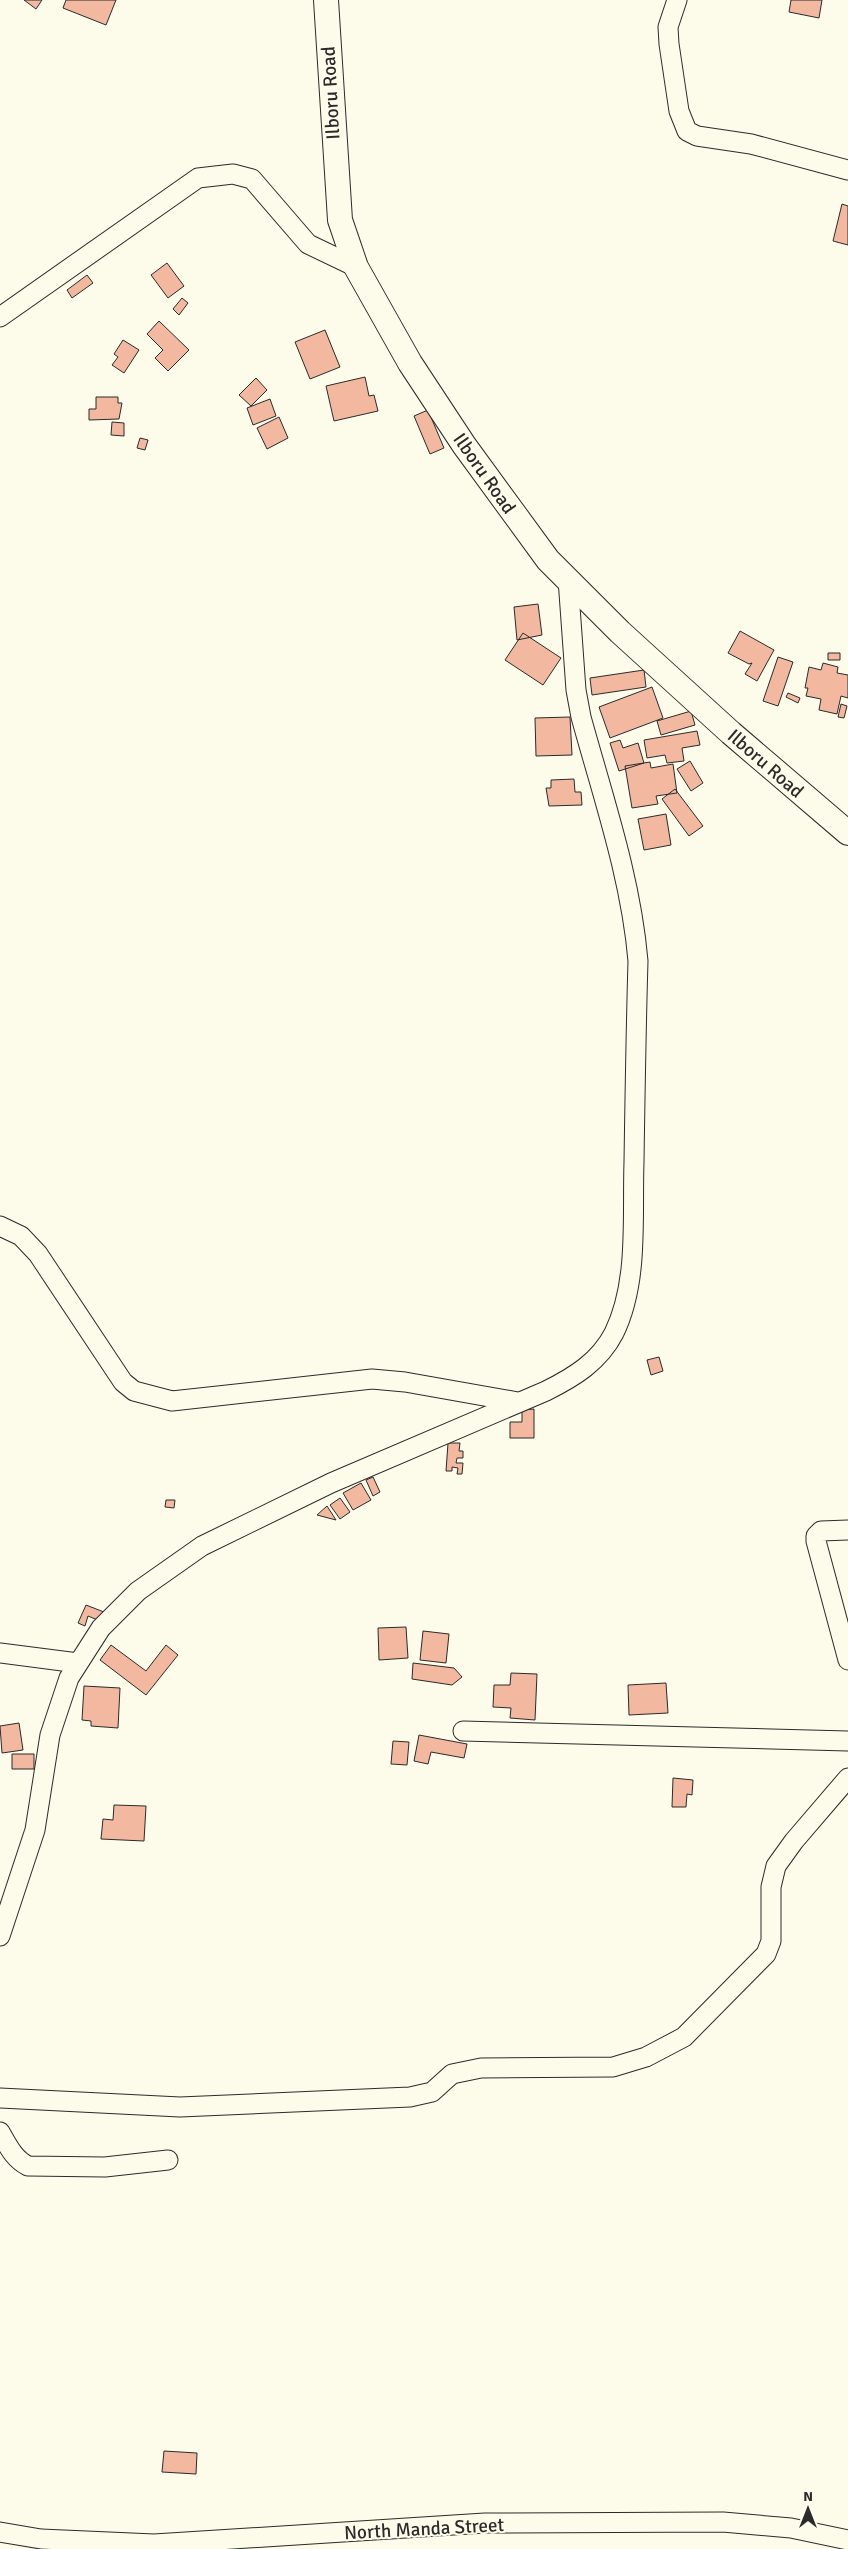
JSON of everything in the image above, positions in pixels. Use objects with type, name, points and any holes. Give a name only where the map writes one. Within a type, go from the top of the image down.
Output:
[{"type":"street","name":"Ilboru Road","points":[[326,0],[340,220],[356,267],[410,363],[464,445],[543,552],[568,579],[633,644],[848,834]]},
{"type":"street","points":[[677,0],[668,27],[669,44],[678,111],[687,131],[696,136],[751,144],[848,170]]},
{"type":"street","points":[[0,317],[198,178],[233,174],[252,179],[308,244],[356,267]]},
{"type":"street","points":[[0,1936],[36,1830],[50,1735],[69,1678],[101,1628],[138,1591],[202,1546],[331,1483],[578,1375],[597,1358],[613,1334],[624,1310],[632,1260],[638,961],[635,926],[579,708],[568,579]]},
{"type":"street","points":[[0,1226],[21,1236],[38,1254],[123,1382],[134,1391],[147,1396],[172,1401],[200,1399],[372,1379],[405,1382],[518,1402]]},
{"type":"street","points":[[848,1530],[821,1531],[816,1536],[816,1541],[848,1660]]},
{"type":"street","points":[[0,1653],[78,1663]]},
{"type":"street","points":[[463,1732],[848,1741]]},
{"type":"street","points":[[0,2098],[180,2107],[410,2097],[432,2092],[452,2074],[465,2070],[613,2067],[646,2057],[684,2037],[766,1954],[771,1941],[771,1887],[776,1866],[794,1841],[848,1778]]},
{"type":"street","points":[[0,2132],[16,2157],[28,2166],[105,2167],[168,2160]]},
{"type":"street","name":"North Manda Street","points":[[0,2532],[40,2544],[154,2544],[485,2523],[723,2522],[791,2528],[848,2540]]},
{"type":"building","points":[[24,0],[42,0],[36,9]]},
{"type":"building","points":[[66,0],[116,0],[106,25],[63,8]]},
{"type":"building","points":[[791,0],[822,0],[819,18],[789,12]]},
{"type":"building","points":[[842,204],[848,206],[848,245],[833,241]]},
{"type":"building","points":[[167,263],[184,286],[168,298],[151,275]]},
{"type":"building","points":[[87,275],[93,283],[72,298],[67,290]]},
{"type":"building","points":[[182,298],[188,303],[179,315],[173,309]]},
{"type":"building","points":[[159,321],[189,350],[168,371],[155,358],[163,350],[147,334]]},
{"type":"building","points":[[325,330],[340,367],[310,379],[295,342]]},
{"type":"building","points":[[123,340],[139,350],[124,373],[112,365],[118,357],[114,354]]},
{"type":"building","points":[[365,377],[369,396],[374,395],[378,411],[334,421],[326,386]]},
{"type":"building","points":[[256,378],[267,390],[251,406],[239,395]]},
{"type":"building","points":[[96,397],[118,397],[118,403],[122,403],[119,419],[89,420],[89,409],[96,409]]},
{"type":"building","points":[[270,399],[276,416],[253,425],[247,408]]},
{"type":"building","points":[[428,410],[444,448],[430,454],[414,416]]},
{"type":"building","points":[[279,417],[288,438],[267,449],[257,428]]},
{"type":"building","points":[[112,422],[124,423],[124,436],[111,435]]},
{"type":"building","points":[[140,438],[148,440],[145,450],[137,448]]},
{"type":"building","points":[[538,604],[542,635],[517,640],[514,607]]},
{"type":"building","points":[[740,631],[774,650],[757,681],[745,674],[752,663],[749,664],[728,653]]},
{"type":"building","points":[[523,633],[561,658],[543,685],[505,660]]},
{"type":"building","points":[[828,653],[840,653],[840,660],[828,660]]},
{"type":"building","points":[[778,657],[793,662],[778,706],[763,701]]},
{"type":"building","points":[[823,663],[838,667],[837,673],[848,675],[848,698],[841,696],[837,714],[819,710],[821,699],[806,696],[808,688],[805,688],[809,667],[821,670]]},
{"type":"building","points":[[644,670],[646,687],[592,695],[590,678]]},
{"type":"building","points":[[652,687],[663,718],[610,738],[599,707]]},
{"type":"building","points":[[788,693],[800,698],[798,703],[786,697]]},
{"type":"building","points":[[841,704],[847,706],[844,718],[838,717]]},
{"type":"building","points":[[691,711],[695,725],[661,735],[657,721]]},
{"type":"building","points":[[570,717],[572,755],[536,756],[535,718]]},
{"type":"building","points":[[697,731],[700,745],[682,748],[684,761],[667,763],[665,755],[647,758],[644,740]]},
{"type":"building","points":[[620,740],[623,748],[638,743],[644,763],[619,771],[610,743]]},
{"type":"building","points":[[690,761],[703,783],[691,791],[677,769]]},
{"type":"building","points":[[650,762],[651,768],[673,764],[677,793],[656,796],[658,804],[632,808],[625,766]]},
{"type":"building","points":[[574,779],[575,792],[581,792],[582,805],[549,806],[546,788],[551,788],[551,780]]},
{"type":"building","points":[[675,789],[703,826],[689,836],[662,799]]},
{"type":"building","points":[[666,814],[671,845],[644,850],[638,819]]},
{"type":"building","points":[[659,1357],[663,1371],[651,1375],[647,1360]]},
{"type":"building","points":[[534,1409],[534,1438],[510,1438],[510,1422],[522,1422],[522,1410]]},
{"type":"building","points":[[448,1443],[460,1443],[459,1451],[463,1451],[463,1458],[457,1458],[456,1463],[463,1463],[462,1474],[457,1474],[458,1468],[452,1467],[452,1471],[446,1471]]},
{"type":"building","points":[[373,1477],[380,1492],[373,1496],[366,1480]]},
{"type":"building","points":[[361,1483],[371,1500],[353,1510],[343,1493]]},
{"type":"building","points":[[340,1498],[350,1512],[340,1519],[330,1505]]},
{"type":"building","points":[[166,1500],[175,1500],[174,1508],[165,1507]]},
{"type":"building","points":[[327,1506],[336,1520],[317,1515]]},
{"type":"building","points":[[86,1605],[104,1612],[100,1621],[88,1616],[85,1626],[78,1623]]},
{"type":"building","points":[[406,1627],[408,1658],[379,1660],[378,1628]]},
{"type":"building","points":[[423,1631],[449,1634],[446,1663],[420,1660]]},
{"type":"building","points":[[111,1645],[146,1671],[166,1645],[178,1655],[146,1695],[100,1660]]},
{"type":"building","points":[[413,1663],[454,1668],[462,1677],[452,1685],[412,1679]]},
{"type":"building","points":[[511,1673],[537,1674],[535,1720],[510,1718],[511,1708],[493,1707],[494,1685],[510,1685]]},
{"type":"building","points":[[666,1683],[668,1713],[629,1715],[628,1685]]},
{"type":"building","points":[[84,1686],[120,1688],[118,1728],[91,1726],[91,1721],[82,1720]]},
{"type":"building","points":[[19,1723],[23,1750],[2,1753],[0,1726]]},
{"type":"building","points":[[419,1735],[467,1744],[464,1758],[431,1752],[428,1764],[414,1761]]},
{"type":"building","points":[[393,1741],[409,1742],[407,1765],[391,1764]]},
{"type":"building","points":[[12,1754],[34,1754],[34,1769],[12,1769]]},
{"type":"building","points":[[673,1778],[693,1780],[692,1795],[687,1794],[686,1807],[672,1807]]},
{"type":"building","points":[[114,1805],[146,1806],[144,1841],[101,1839],[103,1819],[113,1820]]},
{"type":"building","points":[[164,2451],[197,2453],[196,2474],[162,2472]]}]
